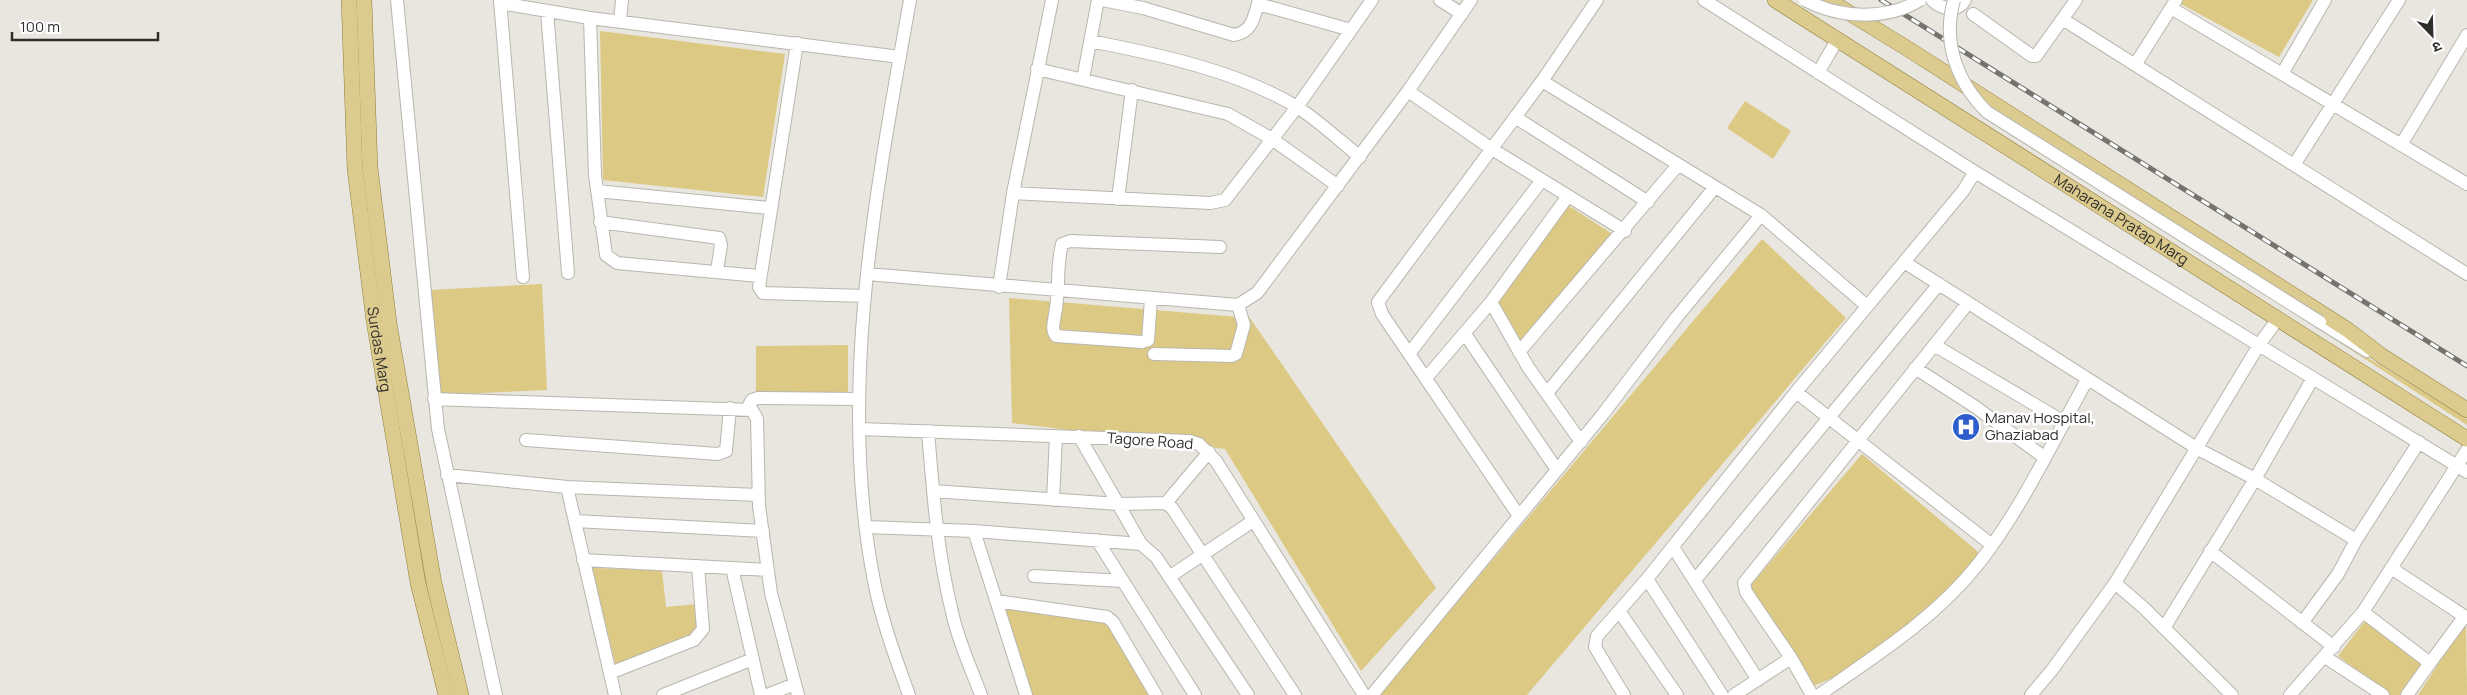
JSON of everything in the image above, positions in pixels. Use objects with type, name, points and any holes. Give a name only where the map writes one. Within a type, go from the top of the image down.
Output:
[{"type":"main road","name":"Surdas Marg","points":[[349,0],[355,168],[374,322],[418,583],[446,695]]},
{"type":"main road","name":"Surdas Marg","points":[[364,0],[370,168],[390,323],[434,583],[461,695]]},
{"type":"main road","name":"Maharana Pratap Marg","points":[[1775,0],[2467,439]]},
{"type":"main road","name":"Maharana Pratap Marg","points":[[1826,0],[1905,46],[2324,314],[2412,375],[2467,410]]},
{"type":"main road","points":[[1811,23],[1826,0]]},
{"type":"street","points":[[397,0],[434,399],[447,475],[496,695]]},
{"type":"street","points":[[620,22],[622,0]]},
{"type":"street","points":[[909,695],[885,626],[875,585],[866,527],[859,429],[859,399],[867,274],[889,115],[910,0]]},
{"type":"street","points":[[999,287],[1013,193],[1052,0]]},
{"type":"street","points":[[1083,79],[1098,0]]},
{"type":"street","points":[[1102,0],[1144,4],[1234,36],[1249,30],[1258,2],[1351,30]]},
{"type":"street","points":[[1013,193],[1217,203],[1231,193],[1297,107],[1372,0]]},
{"type":"street","points":[[1440,0],[1462,14]]},
{"type":"street","points":[[867,274],[999,287],[1238,305],[1258,293],[1408,91],[1471,0]]},
{"type":"street","points":[[1518,516],[1382,314],[1378,302],[1542,81],[1597,0]]},
{"type":"street","points":[[1704,0],[1975,172],[2462,469]]},
{"type":"street","points":[[1805,0],[1821,8],[1857,15],[1890,12],[1920,0]]},
{"type":"street","points":[[1932,0],[1936,4],[1956,9],[1961,7],[1965,0]]},
{"type":"street","points":[[1954,0],[1949,30],[1955,65],[1968,91],[1987,112],[2343,338],[2412,375]]},
{"type":"street","points":[[1973,14],[2032,56],[2040,52],[2064,20],[2076,0]]},
{"type":"street","points":[[2282,74],[2325,0]]},
{"type":"street","points":[[2294,165],[2399,0]]},
{"type":"street","points":[[523,277],[500,2],[590,18],[900,57]]},
{"type":"street","points":[[2135,65],[2174,4],[2282,74],[2467,184]]},
{"type":"street","points":[[547,11],[568,273]]},
{"type":"street","points":[[590,18],[597,191],[603,247],[611,260],[617,263],[760,276]]},
{"type":"street","points":[[2064,20],[2467,274]]},
{"type":"street","points":[[1818,73],[1837,40]]},
{"type":"street","points":[[1090,41],[1129,49],[1243,80],[1297,107],[1360,157]]},
{"type":"street","points":[[797,43],[759,287],[763,293],[865,296]]},
{"type":"street","points":[[2401,145],[2465,43]]},
{"type":"street","points":[[1038,69],[1215,109],[1239,119],[1272,138],[1338,186]]},
{"type":"street","points":[[1542,81],[1761,215],[1867,306]]},
{"type":"street","points":[[1118,198],[1132,90]]},
{"type":"street","points":[[1408,91],[1492,149],[1624,231]]},
{"type":"street","points":[[1515,118],[1648,202]]},
{"type":"street","points":[[1519,352],[1624,231],[1678,165]]},
{"type":"street","points":[[1624,695],[1597,652],[1594,642],[1597,636],[1647,580],[1796,392],[1963,191],[1975,172]]},
{"type":"street","points":[[1410,354],[1542,180]]},
{"type":"street","points":[[1547,393],[1714,187]]},
{"type":"street","points":[[597,191],[770,208]]},
{"type":"street","points":[[1426,378],[1491,302],[1568,196]]},
{"type":"street","points":[[1372,695],[1580,442],[1676,318],[1761,215]]},
{"type":"street","points":[[600,222],[719,238],[721,245],[717,271]]},
{"type":"street","points":[[1151,299],[1148,340],[1131,343],[1061,338],[1052,332],[1059,291],[1061,247],[1064,242],[1220,248]]},
{"type":"street","points":[[1904,262],[2198,449],[2255,479],[2356,540]]},
{"type":"street","points":[[1694,580],[1939,284]]},
{"type":"street","points":[[1491,302],[1519,352],[1580,442]]},
{"type":"street","points":[[1812,695],[1791,658],[1746,592],[1744,583],[1968,303]]},
{"type":"street","points":[[1154,354],[1232,356],[1236,354],[1244,325],[1238,305]]},
{"type":"street","points":[[2030,695],[2052,670],[2115,583],[2198,449],[2259,345],[2277,320]]},
{"type":"street","points":[[1465,334],[1557,470]]},
{"type":"street","points":[[1934,344],[2064,422]]},
{"type":"street","points":[[1915,368],[1974,406],[2044,457]]},
{"type":"street","points":[[2164,628],[2255,479],[2313,378]]},
{"type":"street","points":[[1819,695],[1920,622],[1979,564],[2009,520],[2087,380]]},
{"type":"street","points":[[1796,392],[1992,545]]},
{"type":"street","points":[[747,408],[752,400],[758,398],[859,399]]},
{"type":"street","points":[[434,399],[747,408],[752,410],[757,419],[758,495],[771,593],[797,690],[767,695]]},
{"type":"street","points":[[526,440],[718,454],[726,451],[730,408]]},
{"type":"street","name":"Tagore Road","points":[[859,429],[1080,436],[1189,441],[1199,444],[1209,452],[1364,695]]},
{"type":"street","points":[[928,431],[935,529],[954,620],[981,695]]},
{"type":"street","points":[[1053,500],[1056,436]]},
{"type":"street","points":[[1080,436],[1141,544],[1156,556],[1248,695]]},
{"type":"street","points":[[2302,623],[2338,574],[2356,540],[2419,442]]},
{"type":"street","points":[[2290,695],[2330,652],[2363,612],[2391,568],[2462,469],[2467,450]]},
{"type":"street","points":[[1166,503],[1209,452]]},
{"type":"street","points":[[447,475],[567,487],[758,495]]},
{"type":"street","points":[[567,487],[615,695]]},
{"type":"street","points":[[933,491],[1118,504],[1166,503],[1172,508],[1295,695]]},
{"type":"street","points":[[575,521],[763,531]]},
{"type":"street","points":[[1169,578],[1254,521]]},
{"type":"street","points":[[866,527],[974,531],[1141,544]]},
{"type":"street","points":[[974,531],[1026,695]]},
{"type":"street","points":[[1097,540],[1195,695]]},
{"type":"street","points":[[1673,547],[1758,680]]},
{"type":"street","points":[[2210,551],[2302,623],[2330,652],[2383,695]]},
{"type":"street","points":[[583,560],[768,570]]},
{"type":"street","points":[[610,673],[694,640],[699,636],[702,629],[698,566]]},
{"type":"street","points":[[732,568],[761,695]]},
{"type":"street","points":[[2391,568],[2466,618],[2407,695]]},
{"type":"street","points":[[1034,576],[1123,582]]},
{"type":"street","points":[[1647,580],[1722,695]]},
{"type":"street","points":[[2115,583],[2232,695]]},
{"type":"street","points":[[996,601],[1107,617],[1112,622],[1156,695]]},
{"type":"street","points":[[1619,611],[1676,695]]},
{"type":"street","points":[[2363,612],[2430,663]]},
{"type":"street","points":[[1734,695],[1791,658]]},
{"type":"street","points":[[663,695],[753,659]]},
{"type":"shaded area","points":[[2183,0],[2313,0],[2279,57],[2181,4]]},
{"type":"shaded area","points":[[600,31],[785,54],[763,197],[603,180]]},
{"type":"shaded area","points":[[1745,101],[1791,131],[1773,159],[1727,128]]},
{"type":"shaded area","points":[[1569,206],[1614,235],[1520,347],[1495,304]]},
{"type":"shaded area","points":[[1762,239],[1846,318],[1527,695],[1379,695]]},
{"type":"shaded area","points":[[542,284],[547,390],[435,395],[430,290]]},
{"type":"shaded area","points":[[1009,298],[1250,318],[1436,588],[1361,671],[1225,449],[1012,423]]},
{"type":"shaded area","points":[[2308,322],[2467,419],[2467,425]]},
{"type":"shaded area","points":[[848,345],[848,396],[756,396],[756,346]]},
{"type":"shaded area","points":[[1862,454],[1977,551],[1979,556],[1959,585],[1845,673],[1813,686],[1750,586]]},
{"type":"shaded area","points":[[592,568],[662,570],[666,607],[696,604],[698,632],[616,667]]},
{"type":"shaded area","points":[[996,601],[1116,621],[1157,695],[1032,695]]},
{"type":"shaded area","points":[[2365,621],[2425,667],[2404,695],[2390,695],[2338,656]]},
{"type":"shaded area","points":[[2466,622],[2467,695],[2418,695]]},
{"type":"railway","points":[[1881,0],[2467,366]]},
{"type":"place","name":"Manav Hospital, Ghaziabad","points":[[1966,427]]}]
